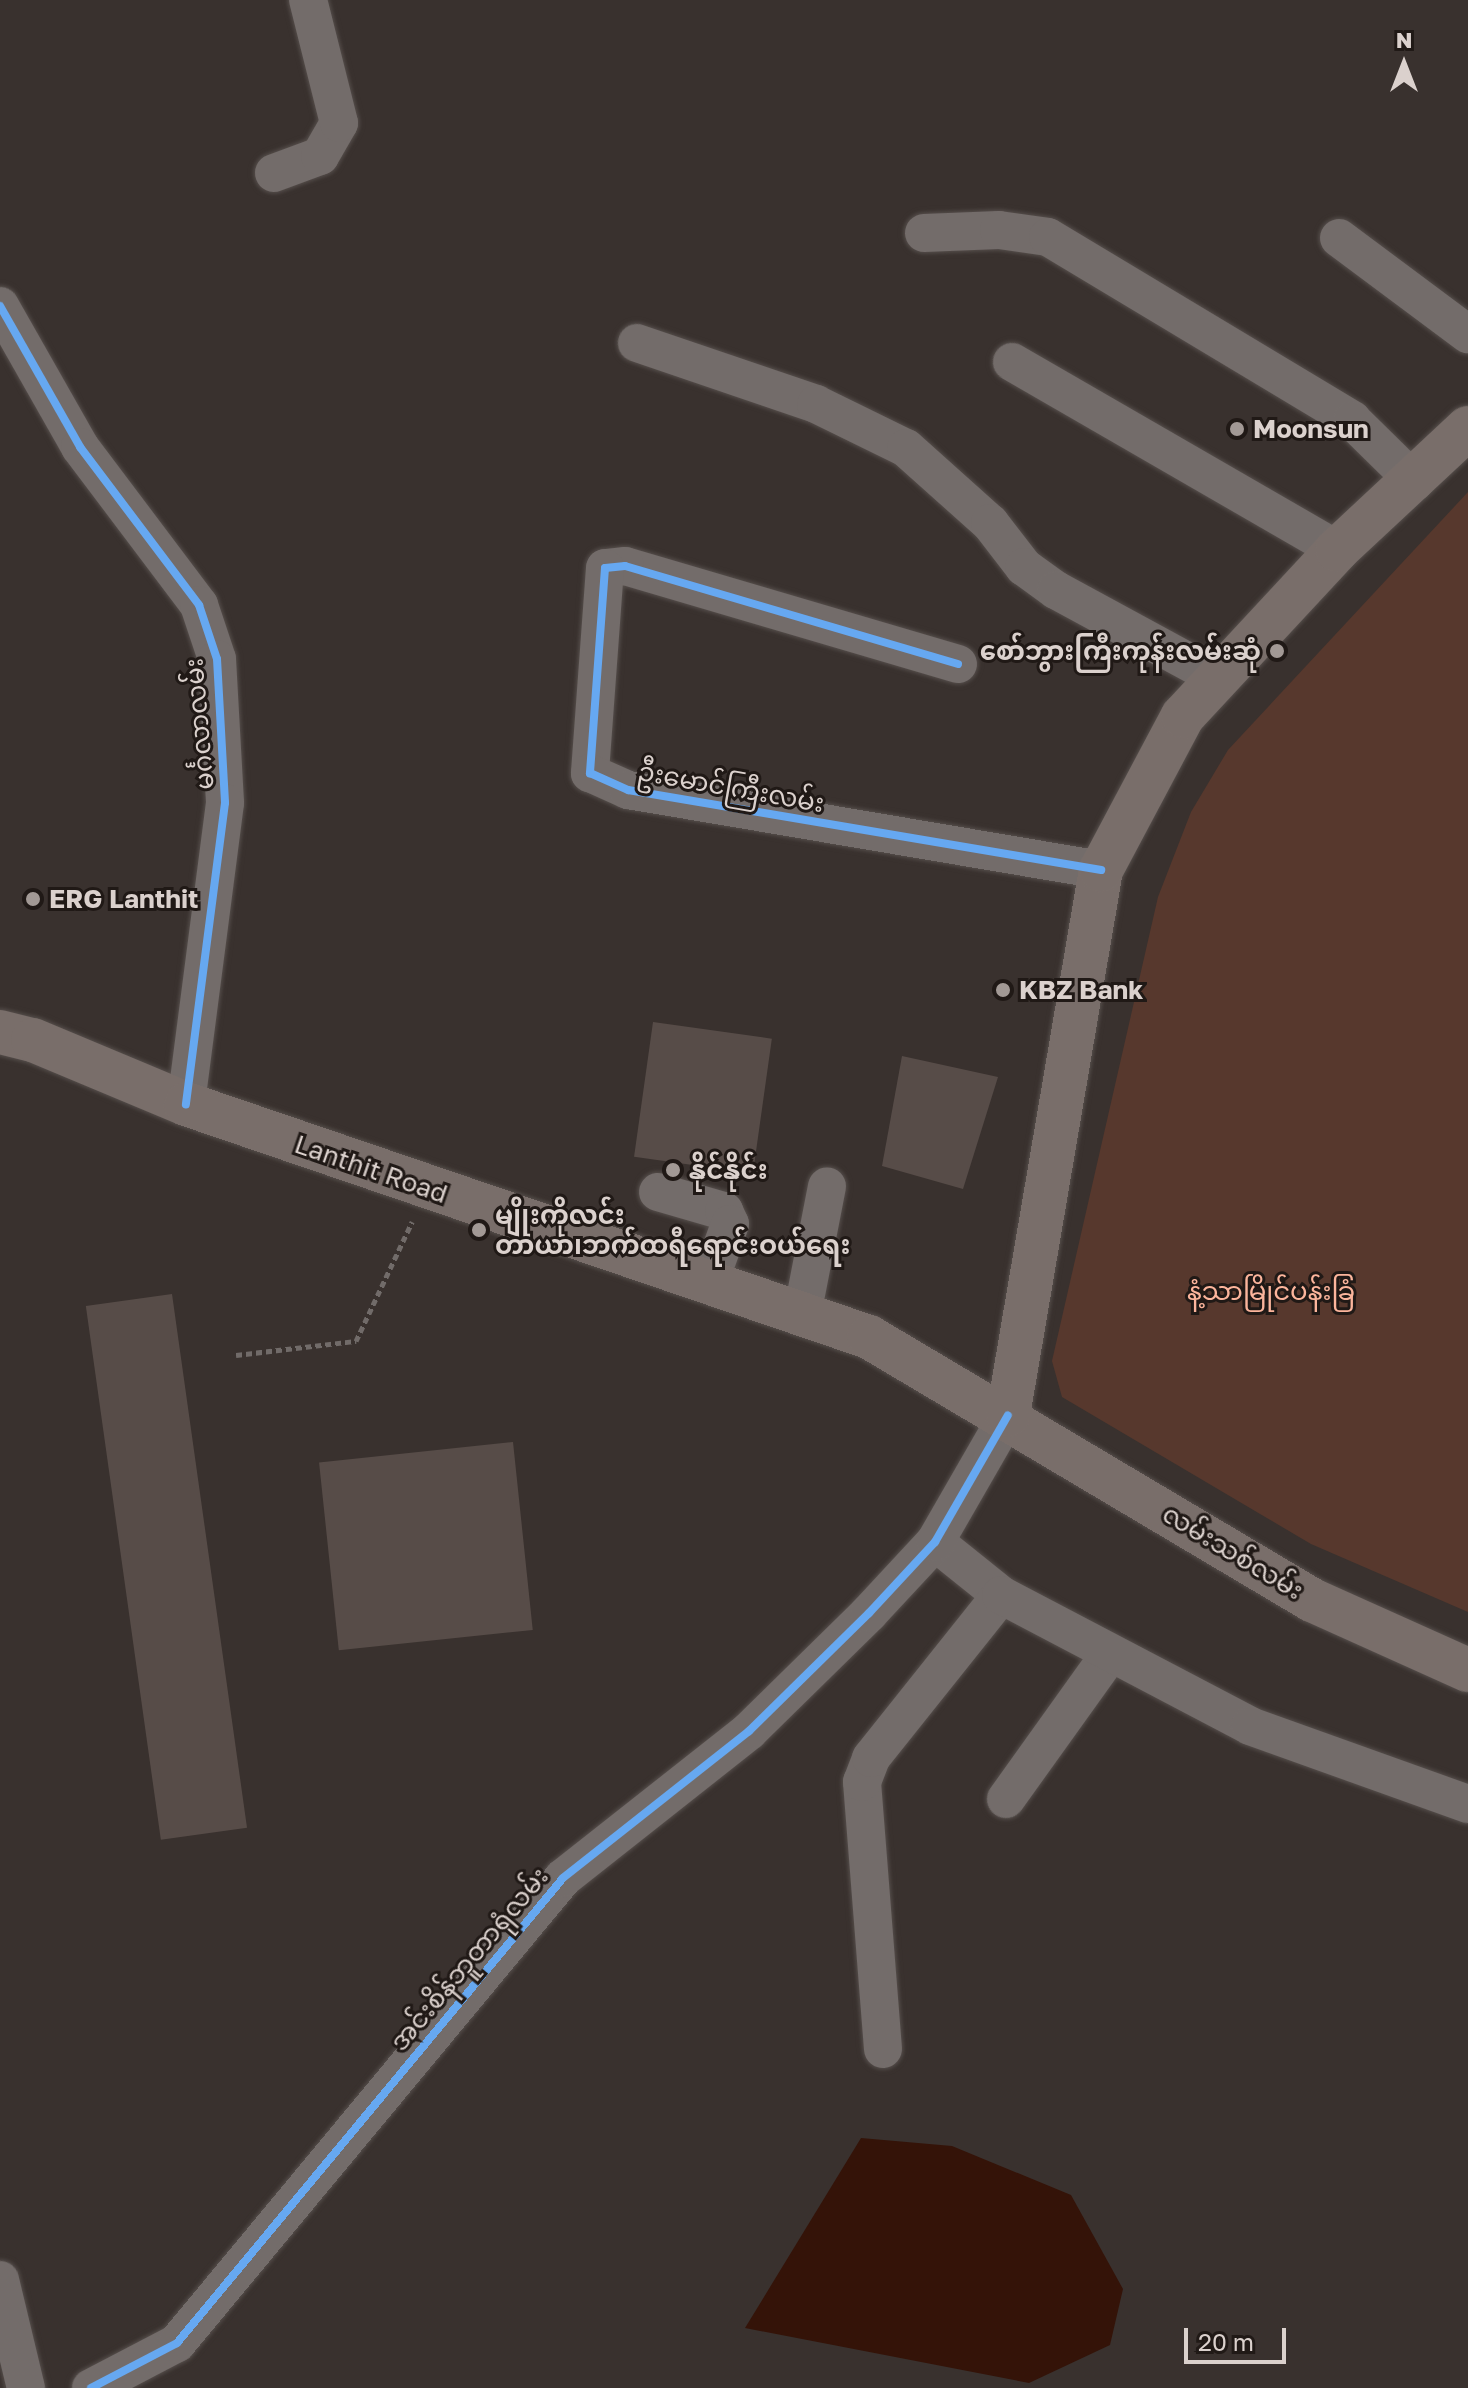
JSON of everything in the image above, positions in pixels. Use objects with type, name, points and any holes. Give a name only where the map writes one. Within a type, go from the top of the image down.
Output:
[{"type":"main road","points":[[1008,1415],[1101,870],[1183,716],[1337,550],[1415,482],[1468,428]]},
{"type":"main road","name":"Lanthit Road","points":[[0,1032],[33,1040],[186,1104],[427,1189],[869,1337],[1008,1415]]},
{"type":"main road","name":"လမ်းသစ်လမ်း","points":[[1008,1415],[1312,1600],[1468,1670]]},
{"type":"street","points":[[274,173],[320,156],[339,123],[308,0]]},
{"type":"street","points":[[924,233],[999,230],[1048,237],[1352,420],[1415,482]]},
{"type":"street","points":[[1339,238],[1468,334]]},
{"type":"street","name":"မင်္ဂလာလမ်း","points":[[0,306],[80,447],[199,605],[217,659],[225,803],[186,1104]]},
{"type":"street","points":[[637,343],[816,404],[906,448],[990,523],[1024,567],[1056,590],[1218,678]]},
{"type":"street","points":[[1012,362],[1337,550]]},
{"type":"street","name":"ဦးမောင်ကြီးလမ်း","points":[[958,664],[625,566],[605,568],[590,773],[628,790],[1101,870]]},
{"type":"street","points":[[802,1315],[827,1186]]},
{"type":"street","points":[[658,1192],[724,1211],[730,1224],[709,1283]]},
{"type":"street","name":"အင်းစိန်ဘူတာရုံလမ်း","points":[[118,2384],[177,2343],[206,2311],[563,1878],[749,1731],[935,1542],[1008,1415]]},
{"type":"street","points":[[935,1542],[1001,1595],[1250,1726],[1468,1804]]},
{"type":"street","points":[[883,2049],[862,1782],[871,1758],[1001,1595]]},
{"type":"street","points":[[1006,1799],[1110,1654]]},
{"type":"street","points":[[0,2280],[26,2388]]},
{"type":"path","points":[[236,1355],[356,1341],[427,1189]]},
{"type":"green space","name":"နံ့သာမြိုင်ပန်းခြံ","points":[[1468,492],[1468,1612],[1311,1544],[1062,1397],[1052,1361],[1158,897],[1191,812],[1228,750]]},
{"type":"shaded area","points":[[861,2138],[952,2146],[1071,2195],[1123,2289],[1110,2345],[1029,2383],[745,2328]]},
{"type":"building","points":[[653,1022],[772,1039],[753,1173],[634,1157]]},
{"type":"building","points":[[902,1056],[998,1077],[963,1189],[882,1166]]},
{"type":"building","points":[[172,1294],[247,1828],[161,1840],[86,1306]]},
{"type":"building","points":[[513,1442],[533,1630],[339,1650],[319,1462]]},
{"type":"cycle path","points":[[0,306],[80,447],[199,605],[217,659],[225,803],[186,1104]]},
{"type":"cycle path","points":[[958,664],[625,566],[605,568],[590,773],[628,790],[1101,870]]},
{"type":"cycle path","points":[[91,2388],[177,2343],[563,1878],[749,1731],[869,1613],[935,1542],[1008,1415]]},
{"type":"place","name":"Moonsun","points":[[1237,429]]},
{"type":"place","name":"စော်ဘွားကြီးကုန်းလမ်းဆုံ","points":[[1277,651]]},
{"type":"place","name":"ERG Lanthit","points":[[33,899]]},
{"type":"place","name":"KBZ Bank","points":[[1003,990]]},
{"type":"place","name":"နိုင်နိုင်း","points":[[673,1170]]},
{"type":"place","name":"မျိုးကိုလင်း တာယာ၊ဘက်ထရီရောင်းဝယ်ရေး","points":[[479,1230]]}]
